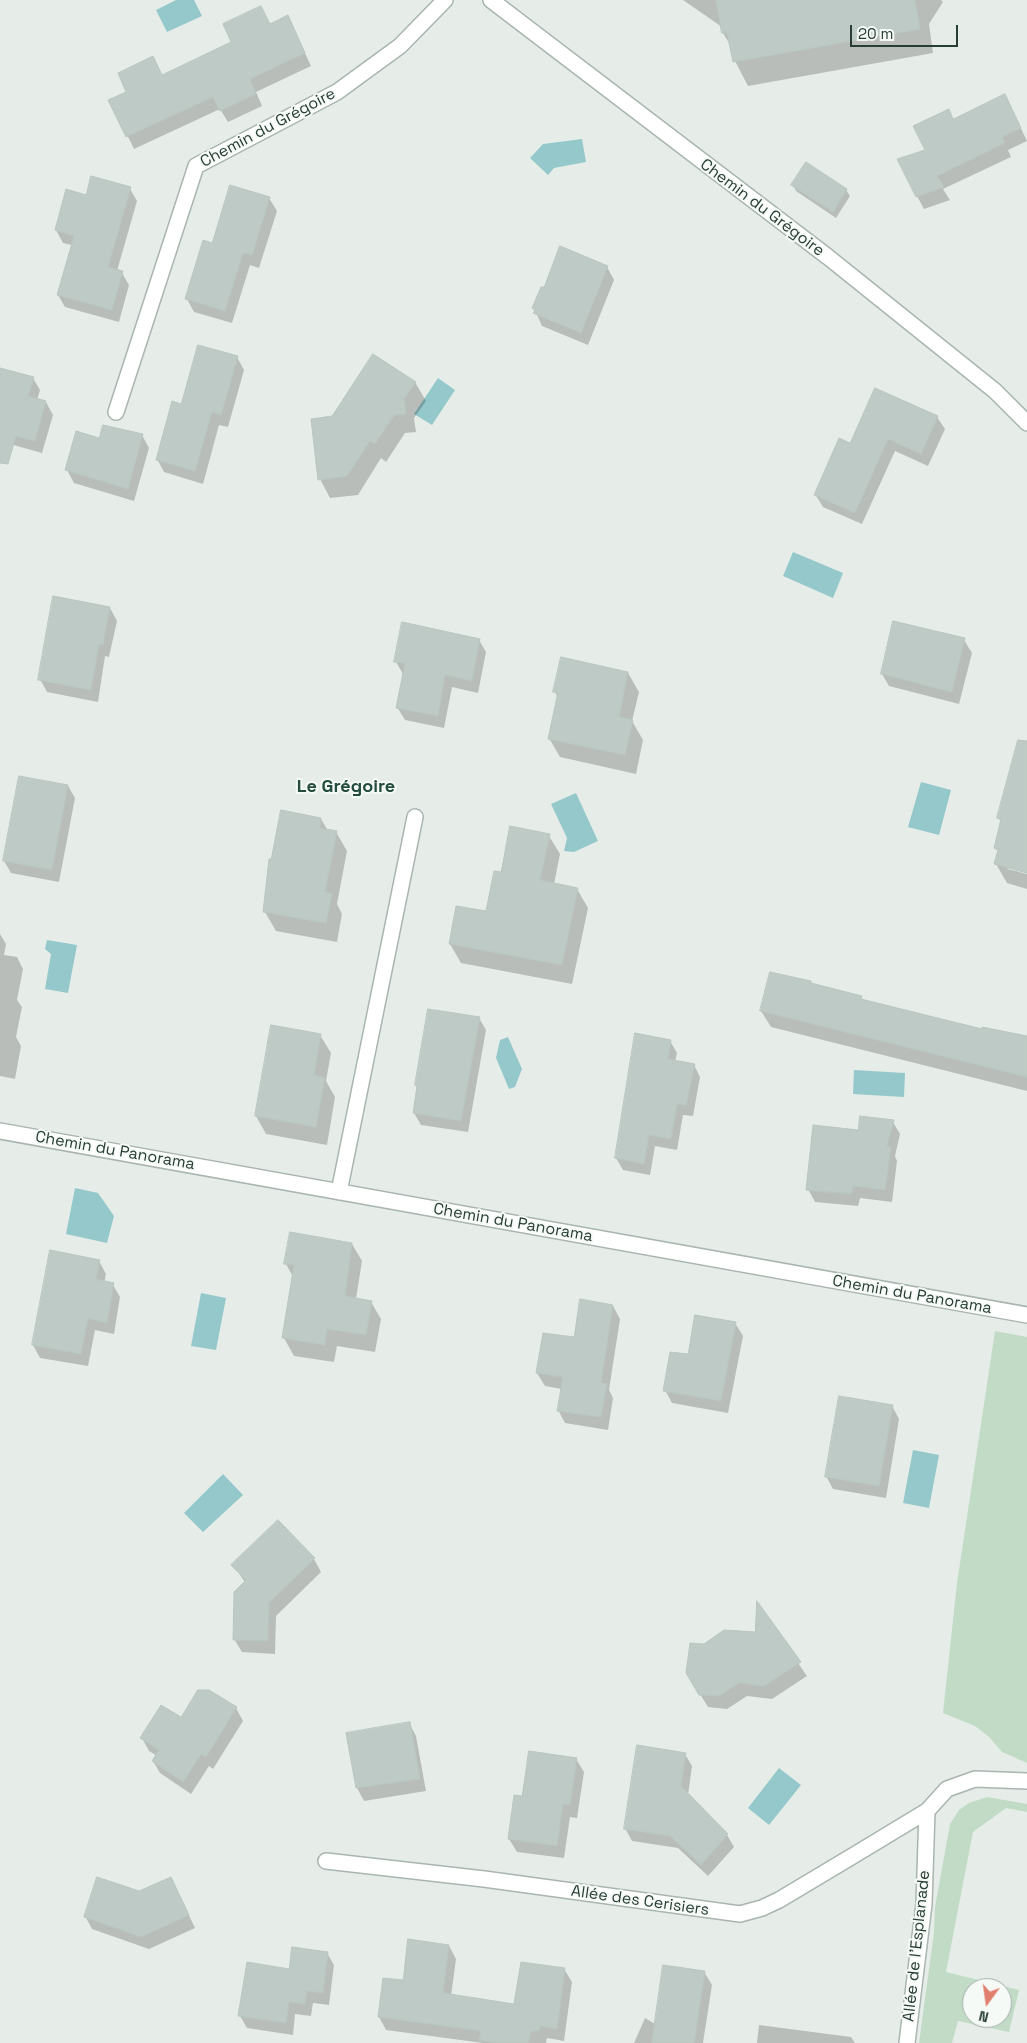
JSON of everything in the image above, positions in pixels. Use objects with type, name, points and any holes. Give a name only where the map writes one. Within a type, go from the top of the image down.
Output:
[{"type":"street","name":"Chemin du Grégoire","points":[[116,412],[196,166],[337,92],[400,46],[445,0]]},
{"type":"street","name":"Chemin du Grégoire","points":[[491,0],[828,257],[995,391],[1027,423]]},
{"type":"street","points":[[339,1192],[415,817]]},
{"type":"street","name":"Chemin du Panorama","points":[[0,1131],[1027,1315]]},
{"type":"street","points":[[927,1811],[947,1789],[975,1779],[1027,1781]]},
{"type":"street","name":"Allée des Cerisiers","points":[[326,1861],[484,1879],[740,1914],[762,1908],[779,1900],[927,1811]]},
{"type":"street","name":"Allée de l'Esplanade","points":[[907,2043],[924,1904],[927,1811]]},
{"type":"green space","points":[[995,1331],[1027,1337],[1027,1763],[1002,1752],[989,1737],[975,1726],[943,1713],[957,1583]]},
{"type":"green space","points":[[987,1797],[1027,1804],[1027,1812],[1006,1808],[973,1832],[946,1972],[970,1978],[962,1978],[962,2022],[958,2021],[952,2043],[919,2043],[934,1932],[935,1907],[950,1824],[959,1810],[969,1803]]},
{"type":"green space","points":[[1012,1988],[1019,1990],[1012,2019]]},
{"type":"green space","points":[[990,2028],[1010,2028],[1009,2032]]},
{"type":"water","points":[[176,0],[194,0],[202,16],[167,32],[156,10]]},
{"type":"water","points":[[582,139],[586,162],[554,168],[548,175],[530,158],[543,144]]},
{"type":"water","points":[[438,378],[455,390],[432,425],[414,414]]},
{"type":"water","points":[[793,552],[843,573],[833,598],[783,576]]},
{"type":"water","points":[[921,782],[951,790],[939,835],[908,827]]},
{"type":"water","points":[[576,793],[598,841],[574,852],[564,851],[567,838],[551,804]]},
{"type":"water","points":[[47,940],[77,945],[68,993],[45,989],[51,954],[45,949]]},
{"type":"water","points":[[508,1037],[522,1069],[515,1087],[509,1089],[496,1058],[500,1040]]},
{"type":"water","points":[[854,1070],[905,1073],[904,1097],[853,1094]]},
{"type":"water","points":[[75,1188],[98,1193],[114,1216],[107,1243],[66,1234]]},
{"type":"water","points":[[201,1293],[226,1298],[216,1350],[191,1346]]},
{"type":"water","points":[[913,1450],[939,1455],[929,1508],[903,1503]]},
{"type":"water","points":[[223,1474],[243,1495],[203,1532],[184,1513]]},
{"type":"water","points":[[779,1768],[801,1785],[769,1825],[748,1808]]},
{"type":"building","points":[[716,0],[915,0],[920,29],[733,62],[727,33],[722,33]]},
{"type":"building","points":[[261,6],[270,24],[288,15],[305,53],[250,79],[256,94],[220,111],[213,97],[126,137],[108,100],[126,92],[118,73],[153,56],[162,75],[231,42],[223,24]]},
{"type":"building","points":[[1005,94],[1021,128],[1002,137],[1005,143],[937,176],[944,187],[916,197],[897,159],[925,150],[913,126],[949,109],[953,119]]},
{"type":"building","points":[[806,162],[847,189],[833,212],[791,185]]},
{"type":"building","points":[[91,176],[131,187],[108,267],[123,271],[112,310],[57,295],[74,236],[55,230],[66,189],[86,195]]},
{"type":"building","points":[[230,185],[270,197],[252,255],[243,253],[225,311],[185,299],[203,240],[212,243]]},
{"type":"building","points":[[560,246],[608,266],[581,333],[533,313],[535,310],[532,308],[541,287],[544,287]]},
{"type":"building","points":[[198,345],[238,356],[221,415],[212,412],[195,471],[156,460],[172,401],[181,404]]},
{"type":"building","points":[[373,354],[416,382],[404,399],[406,414],[394,415],[375,444],[370,441],[347,476],[318,480],[311,419],[332,416]]},
{"type":"building","points":[[0,368],[34,377],[28,396],[46,401],[35,441],[16,436],[8,464],[0,463]]},
{"type":"building","points":[[875,388],[938,416],[921,454],[888,439],[855,513],[814,495],[839,438],[850,443]]},
{"type":"building","points":[[103,425],[143,434],[128,489],[65,470],[76,431],[99,438]]},
{"type":"building","points":[[53,596],[110,607],[103,645],[99,644],[91,690],[38,680]]},
{"type":"building","points":[[893,621],[965,638],[952,692],[881,674]]},
{"type":"building","points":[[402,622],[480,639],[472,681],[445,675],[438,716],[396,708],[405,663],[394,662]]},
{"type":"building","points":[[561,657],[628,672],[619,717],[633,720],[625,755],[548,739],[558,692],[553,692]]},
{"type":"building","points":[[1018,740],[1027,741],[1027,873],[994,864],[998,850],[994,848],[1001,819],[997,818]]},
{"type":"building","points":[[19,776],[68,785],[52,870],[3,861]]},
{"type":"building","points":[[281,810],[321,818],[320,828],[337,831],[325,892],[332,894],[326,923],[263,912],[269,859],[271,859]]},
{"type":"building","points":[[510,826],[550,834],[540,880],[578,888],[562,965],[449,944],[456,906],[486,911],[494,871],[501,872]]},
{"type":"building","points":[[770,972],[811,981],[811,983],[862,996],[861,999],[982,1029],[982,1027],[1027,1036],[1027,1077],[760,1011]]},
{"type":"building","points":[[428,1009],[480,1017],[461,1121],[413,1113],[417,1086],[415,1085]]},
{"type":"building","points":[[271,1025],[321,1034],[314,1075],[325,1078],[316,1127],[255,1116]]},
{"type":"building","points":[[635,1033],[671,1040],[668,1059],[695,1064],[686,1105],[677,1104],[671,1139],[649,1135],[644,1164],[615,1158]]},
{"type":"building","points":[[860,1116],[894,1120],[887,1146],[891,1147],[885,1190],[853,1186],[852,1194],[806,1190],[813,1125],[858,1130]]},
{"type":"building","points":[[290,1232],[352,1243],[345,1296],[372,1301],[366,1335],[327,1329],[325,1345],[282,1338],[294,1265],[284,1264]]},
{"type":"building","points":[[50,1250],[100,1260],[96,1279],[114,1283],[107,1323],[88,1318],[81,1354],[32,1345]]},
{"type":"building","points":[[580,1299],[613,1305],[601,1383],[607,1384],[601,1417],[557,1411],[563,1377],[536,1373],[543,1333],[574,1337]]},
{"type":"building","points":[[695,1315],[736,1322],[721,1401],[663,1391],[670,1352],[688,1354]]},
{"type":"building","points":[[839,1396],[893,1405],[879,1486],[825,1477]]},
{"type":"building","points":[[278,1520],[315,1558],[269,1603],[268,1641],[233,1640],[234,1592],[246,1580],[231,1565]]},
{"type":"building","points":[[757,1601],[801,1662],[764,1686],[739,1683],[719,1696],[699,1695],[686,1673],[690,1643],[704,1644],[724,1630],[755,1632]]},
{"type":"building","points":[[198,1690],[209,1690],[237,1707],[206,1757],[201,1754],[183,1782],[152,1761],[159,1750],[140,1738],[161,1705],[181,1717]]},
{"type":"building","points":[[410,1722],[420,1779],[356,1788],[346,1733]]},
{"type":"building","points":[[637,1745],[686,1753],[681,1786],[728,1834],[701,1865],[670,1836],[624,1829]]},
{"type":"building","points":[[529,1751],[577,1758],[570,1805],[563,1804],[557,1846],[508,1839],[514,1795],[522,1796]]},
{"type":"building","points":[[97,1877],[139,1891],[171,1877],[189,1915],[141,1937],[84,1917]]},
{"type":"building","points":[[408,1939],[449,1945],[443,1993],[514,2004],[521,1962],[565,1968],[557,2029],[540,2026],[539,2031],[531,2031],[528,2043],[498,2043],[479,2040],[481,2031],[378,2017],[383,1978],[403,1980]]},
{"type":"building","points":[[292,1947],[328,1952],[323,1993],[307,1991],[305,2004],[289,2002],[286,2023],[238,2016],[247,1962],[289,1969]]},
{"type":"building","points":[[663,1965],[705,1971],[694,2043],[652,2043]]},
{"type":"district","name":"Le Grégoire","points":[[346,787]]}]
